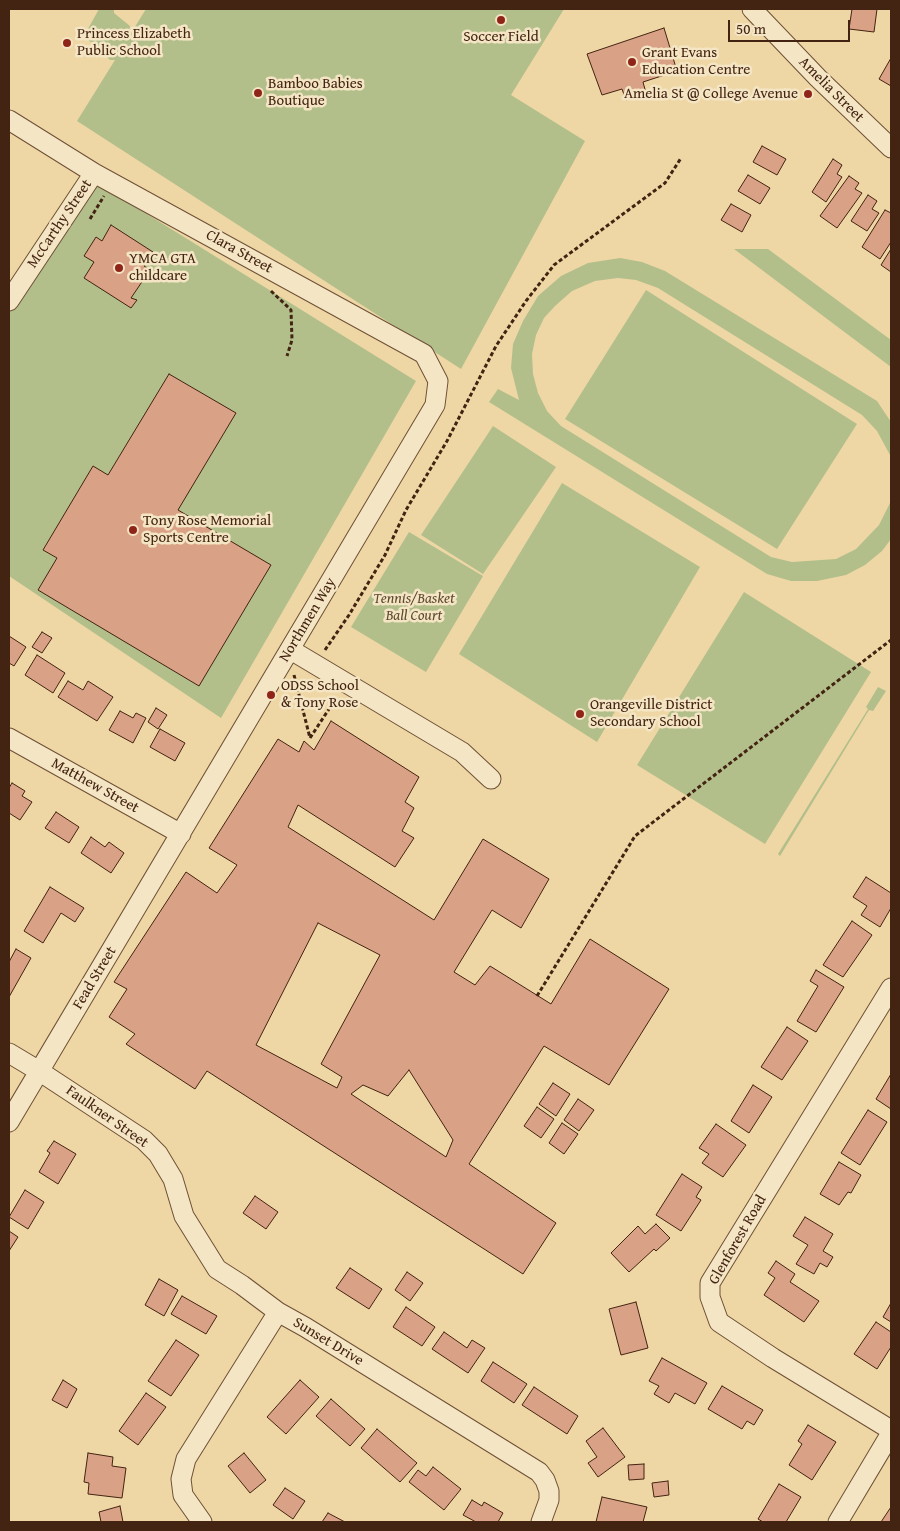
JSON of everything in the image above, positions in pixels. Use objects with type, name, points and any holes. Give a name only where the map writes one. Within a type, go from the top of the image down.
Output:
[{"type":"street","name":"Amelia Street","points":[[756,10],[824,84],[891,148]]},
{"type":"street","name":"Clara Street","points":[[9,120],[94,173],[424,354],[438,381],[435,405]]},
{"type":"street","name":"McCarthy Street","points":[[9,301],[94,173]]},
{"type":"street","name":"Northmen Way","points":[[181,834],[435,405]]},
{"type":"street","points":[[290,652],[316,664],[462,752],[491,779]]},
{"type":"street","name":"Matthew Street","points":[[9,738],[181,834]]},
{"type":"street","name":"Fead Street","points":[[9,1122],[181,834]]},
{"type":"street","name":"Glenforest Road","points":[[891,988],[710,1283],[710,1297],[719,1322],[891,1432]]},
{"type":"street","name":"Faulkner Street","points":[[9,1053],[144,1140],[158,1154],[173,1179],[184,1216],[217,1269],[278,1312]]},
{"type":"street","name":"Sunset Drive","points":[[202,1522],[183,1495],[181,1479],[186,1459],[278,1312],[539,1472],[545,1480],[549,1491],[545,1516],[541,1522]]},
{"type":"street","points":[[838,1522],[891,1432]]},
{"type":"path","points":[[316,664],[349,615],[385,554],[406,510],[447,441],[491,355],[526,300],[554,265],[665,183],[681,158]]},
{"type":"path","points":[[90,219],[112,183]]},
{"type":"path","points":[[270,290],[291,310],[292,340],[287,356]]},
{"type":"path","points":[[537,996],[636,836],[891,640]]},
{"type":"path","points":[[290,652],[310,738],[329,709]]},
{"type":"green space","points":[[99,9],[114,9],[114,13],[130,26],[128,38],[146,9],[564,9],[511,95],[585,141],[461,369],[77,121],[115,60],[110,60],[84,36]]},
{"type":"green space","points":[[89,178],[416,381],[221,718],[9,576],[9,308]]},
{"type":"green space","points":[[734,249],[768,249],[891,340],[891,367]]},
{"type":"green space","points":[[620,258],[642,262],[665,271],[877,401],[891,422],[891,463],[890,455],[877,431],[862,415],[658,288],[636,280],[618,278],[595,281],[572,291],[544,318],[536,335],[532,354],[533,374],[538,393],[547,411],[561,426],[771,557],[792,562],[836,559],[856,549],[879,525],[890,503],[891,493],[891,539],[882,551],[865,565],[846,575],[817,581],[791,581],[767,574],[489,402],[498,389],[519,400],[511,368],[513,344],[523,321],[538,296],[561,276],[588,263]]},
{"type":"green space","points":[[646,290],[857,424],[777,549],[565,419]]},
{"type":"green space","points":[[493,426],[556,467],[483,574],[421,535]]},
{"type":"green space","points":[[562,483],[700,567],[597,742],[459,654]]},
{"type":"green space","name":"Tennis/Basket Ball Court","points":[[409,532],[483,576],[426,672],[351,627]]},
{"type":"green space","points":[[744,592],[871,672],[765,844],[637,765]]},
{"type":"green space","points":[[878,687],[886,691],[873,711],[869,710],[780,856],[778,854],[868,709],[866,707]]},
{"type":"building","points":[[852,9],[877,9],[874,32],[849,29]]},
{"type":"building","name":"Grant Evans Education Centre","points":[[664,28],[677,71],[643,82],[646,93],[626,100],[622,89],[602,95],[587,54]]},
{"type":"building","points":[[891,58],[891,86],[879,79]]},
{"type":"building","points":[[762,146],[786,159],[777,175],[753,162]]},
{"type":"building","points":[[833,159],[842,165],[837,174],[842,177],[826,202],[812,192]]},
{"type":"building","points":[[748,175],[770,188],[760,204],[738,191]]},
{"type":"building","points":[[849,176],[859,183],[855,189],[862,193],[837,228],[820,216]]},
{"type":"building","points":[[868,195],[877,201],[872,209],[879,213],[867,231],[851,221]]},
{"type":"building","points":[[731,204],[751,215],[742,232],[721,220]]},
{"type":"building","points":[[885,210],[891,213],[891,242],[880,259],[862,247]]},
{"type":"building","name":"YMCA GTA childcare","points":[[111,225],[153,252],[144,266],[150,270],[131,298],[137,300],[131,308],[84,278],[94,262],[84,256],[96,237],[102,241]]},
{"type":"building","points":[[891,249],[891,272],[881,265]]},
{"type":"building","name":"Tony Rose Memorial Sports Centre","points":[[169,374],[236,413],[178,510],[271,565],[199,686],[38,590],[57,558],[43,550],[93,466],[108,475]]},
{"type":"building","points":[[42,632],[52,638],[42,653],[32,647]]},
{"type":"building","points":[[9,636],[26,647],[14,666],[9,663]]},
{"type":"building","points":[[37,655],[65,673],[53,693],[25,675]]},
{"type":"building","points":[[68,681],[83,690],[88,681],[113,697],[97,721],[58,697]]},
{"type":"building","points":[[156,708],[167,715],[158,729],[148,722]]},
{"type":"building","points":[[120,711],[133,718],[136,713],[146,718],[133,743],[109,730]]},
{"type":"building","points":[[331,721],[419,777],[405,802],[414,808],[402,831],[414,838],[395,867],[298,805],[288,827],[434,920],[483,839],[549,879],[521,928],[492,910],[454,972],[475,985],[490,966],[551,1004],[590,939],[669,989],[609,1085],[544,1046],[469,1164],[556,1223],[523,1274],[207,1071],[195,1089],[126,1044],[135,1034],[109,1017],[127,989],[114,982],[186,872],[217,893],[237,865],[209,848],[278,739],[299,752],[304,741],[314,750]],"holes":[[[318,923],[380,955],[321,1064],[342,1077],[337,1088],[256,1045]],[[409,1070],[453,1140],[446,1157],[351,1094],[363,1085],[388,1096]]]},
{"type":"building","points":[[160,729],[185,743],[175,761],[150,747]]},
{"type":"building","points":[[12,783],[25,791],[22,796],[32,802],[20,820],[9,813],[9,788]]},
{"type":"building","points":[[56,812],[79,827],[69,843],[45,828]]},
{"type":"building","points":[[91,837],[105,847],[109,842],[124,853],[111,873],[81,853]]},
{"type":"building","points":[[866,877],[891,893],[891,908],[880,927],[861,915],[867,906],[853,897]]},
{"type":"building","points":[[50,887],[84,908],[75,922],[61,913],[43,943],[24,931]]},
{"type":"building","points":[[852,921],[872,935],[843,977],[823,965]]},
{"type":"building","points":[[16,949],[31,958],[9,997],[9,962]]},
{"type":"building","points":[[816,970],[844,987],[816,1032],[797,1021],[818,986],[810,981]]},
{"type":"building","points":[[787,1027],[808,1041],[782,1080],[761,1067]]},
{"type":"building","points":[[891,1074],[891,1109],[876,1099]]},
{"type":"building","points":[[553,1083],[570,1094],[556,1116],[539,1104]]},
{"type":"building","points":[[753,1085],[772,1097],[749,1133],[731,1121]]},
{"type":"building","points":[[578,1099],[594,1110],[579,1131],[564,1120]]},
{"type":"building","points":[[537,1107],[554,1119],[541,1138],[524,1126]]},
{"type":"building","points":[[868,1110],[887,1122],[860,1165],[841,1153]]},
{"type":"building","points":[[562,1123],[578,1134],[564,1154],[549,1143]]},
{"type":"building","points":[[716,1124],[746,1145],[723,1177],[702,1163],[709,1154],[699,1148]]},
{"type":"building","points":[[54,1141],[76,1154],[58,1184],[39,1172],[50,1153],[47,1151]]},
{"type":"building","points":[[839,1162],[861,1175],[851,1193],[848,1192],[839,1205],[820,1194]]},
{"type":"building","points":[[682,1174],[702,1187],[696,1197],[701,1200],[681,1231],[656,1215]]},
{"type":"building","points":[[25,1190],[44,1202],[28,1229],[9,1217]]},
{"type":"building","points":[[255,1196],[278,1212],[266,1229],[243,1213]]},
{"type":"building","points":[[805,1217],[833,1234],[823,1251],[833,1257],[827,1267],[820,1263],[814,1274],[796,1264],[808,1245],[793,1236]]},
{"type":"building","points":[[656,1224],[670,1238],[656,1251],[654,1249],[629,1272],[611,1253],[638,1226],[645,1234]]},
{"type":"building","points":[[9,1231],[18,1237],[9,1251]]},
{"type":"building","points":[[776,1261],[795,1274],[790,1282],[819,1301],[804,1322],[764,1295],[775,1278],[768,1273]]},
{"type":"building","points":[[350,1268],[382,1289],[369,1309],[336,1288]]},
{"type":"building","points":[[407,1272],[423,1283],[410,1301],[395,1290]]},
{"type":"building","points":[[159,1279],[178,1290],[164,1316],[145,1305]]},
{"type":"building","points":[[182,1296],[217,1316],[206,1334],[171,1314]]},
{"type":"building","points":[[636,1302],[648,1348],[621,1355],[609,1309]]},
{"type":"building","points":[[891,1303],[891,1322],[883,1317]]},
{"type":"building","points":[[406,1307],[435,1327],[422,1346],[393,1327]]},
{"type":"building","points":[[876,1322],[891,1332],[891,1347],[877,1369],[854,1354]]},
{"type":"building","points":[[444,1332],[467,1348],[472,1340],[485,1348],[468,1373],[432,1349]]},
{"type":"building","points":[[176,1340],[199,1355],[171,1396],[148,1381]]},
{"type":"building","points":[[662,1358],[707,1383],[695,1404],[675,1393],[669,1403],[654,1394],[659,1386],[649,1381]]},
{"type":"building","points":[[493,1362],[527,1384],[514,1403],[481,1381]]},
{"type":"building","points":[[63,1380],[77,1389],[67,1408],[52,1400]]},
{"type":"building","points":[[300,1380],[319,1397],[286,1434],[267,1417]]},
{"type":"building","points":[[722,1386],[763,1410],[754,1425],[747,1421],[742,1429],[708,1409]]},
{"type":"building","points":[[534,1387],[578,1416],[567,1434],[522,1405]]},
{"type":"building","points":[[146,1393],[166,1407],[138,1445],[119,1431]]},
{"type":"building","points":[[331,1399],[365,1429],[350,1446],[316,1416]]},
{"type":"building","points":[[808,1425],[836,1442],[812,1480],[789,1465],[802,1444],[798,1441]]},
{"type":"building","points":[[603,1428],[625,1457],[598,1477],[588,1463],[597,1457],[586,1441]]},
{"type":"building","points":[[377,1429],[417,1463],[400,1482],[361,1448]]},
{"type":"building","points":[[88,1453],[113,1457],[112,1466],[126,1468],[122,1498],[88,1494],[89,1483],[84,1482]]},
{"type":"building","points":[[244,1453],[266,1480],[250,1493],[228,1466]]},
{"type":"building","points":[[644,1464],[644,1479],[629,1480],[628,1465]]},
{"type":"building","points":[[433,1467],[461,1489],[444,1510],[409,1482],[418,1470],[426,1476]]},
{"type":"building","points":[[668,1481],[669,1495],[654,1497],[652,1483]]},
{"type":"building","points":[[779,1484],[801,1497],[786,1522],[763,1522],[758,1519]]},
{"type":"building","points":[[285,1488],[305,1501],[293,1519],[273,1505]]},
{"type":"building","points":[[602,1497],[647,1507],[643,1522],[596,1522]]},
{"type":"building","points":[[472,1500],[482,1506],[484,1502],[503,1513],[498,1522],[476,1522],[463,1515]]},
{"type":"building","points":[[120,1506],[123,1522],[101,1522],[99,1512]]},
{"type":"building","points":[[891,1507],[891,1522],[881,1522]]},
{"type":"building","points":[[328,1513],[345,1522],[322,1522]]},
{"type":"place","name":"Soccer Field","points":[[501,20]]},
{"type":"place","name":"Princess Elizabeth Public School","points":[[67,43]]},
{"type":"place","name":"Grant Evans Education Centre","points":[[632,62]]},
{"type":"place","name":"Bamboo Babies Boutique","points":[[258,93]]},
{"type":"place","name":"Amelia St @ College Avenue","points":[[808,94]]},
{"type":"place","name":"YMCA GTA childcare","points":[[119,268]]},
{"type":"place","name":"Tony Rose Memorial Sports Centre","points":[[133,530]]},
{"type":"place","name":"ODSS School & Tony Rose","points":[[271,695]]},
{"type":"place","name":"Orangeville District Secondary School","points":[[580,714]]}]
